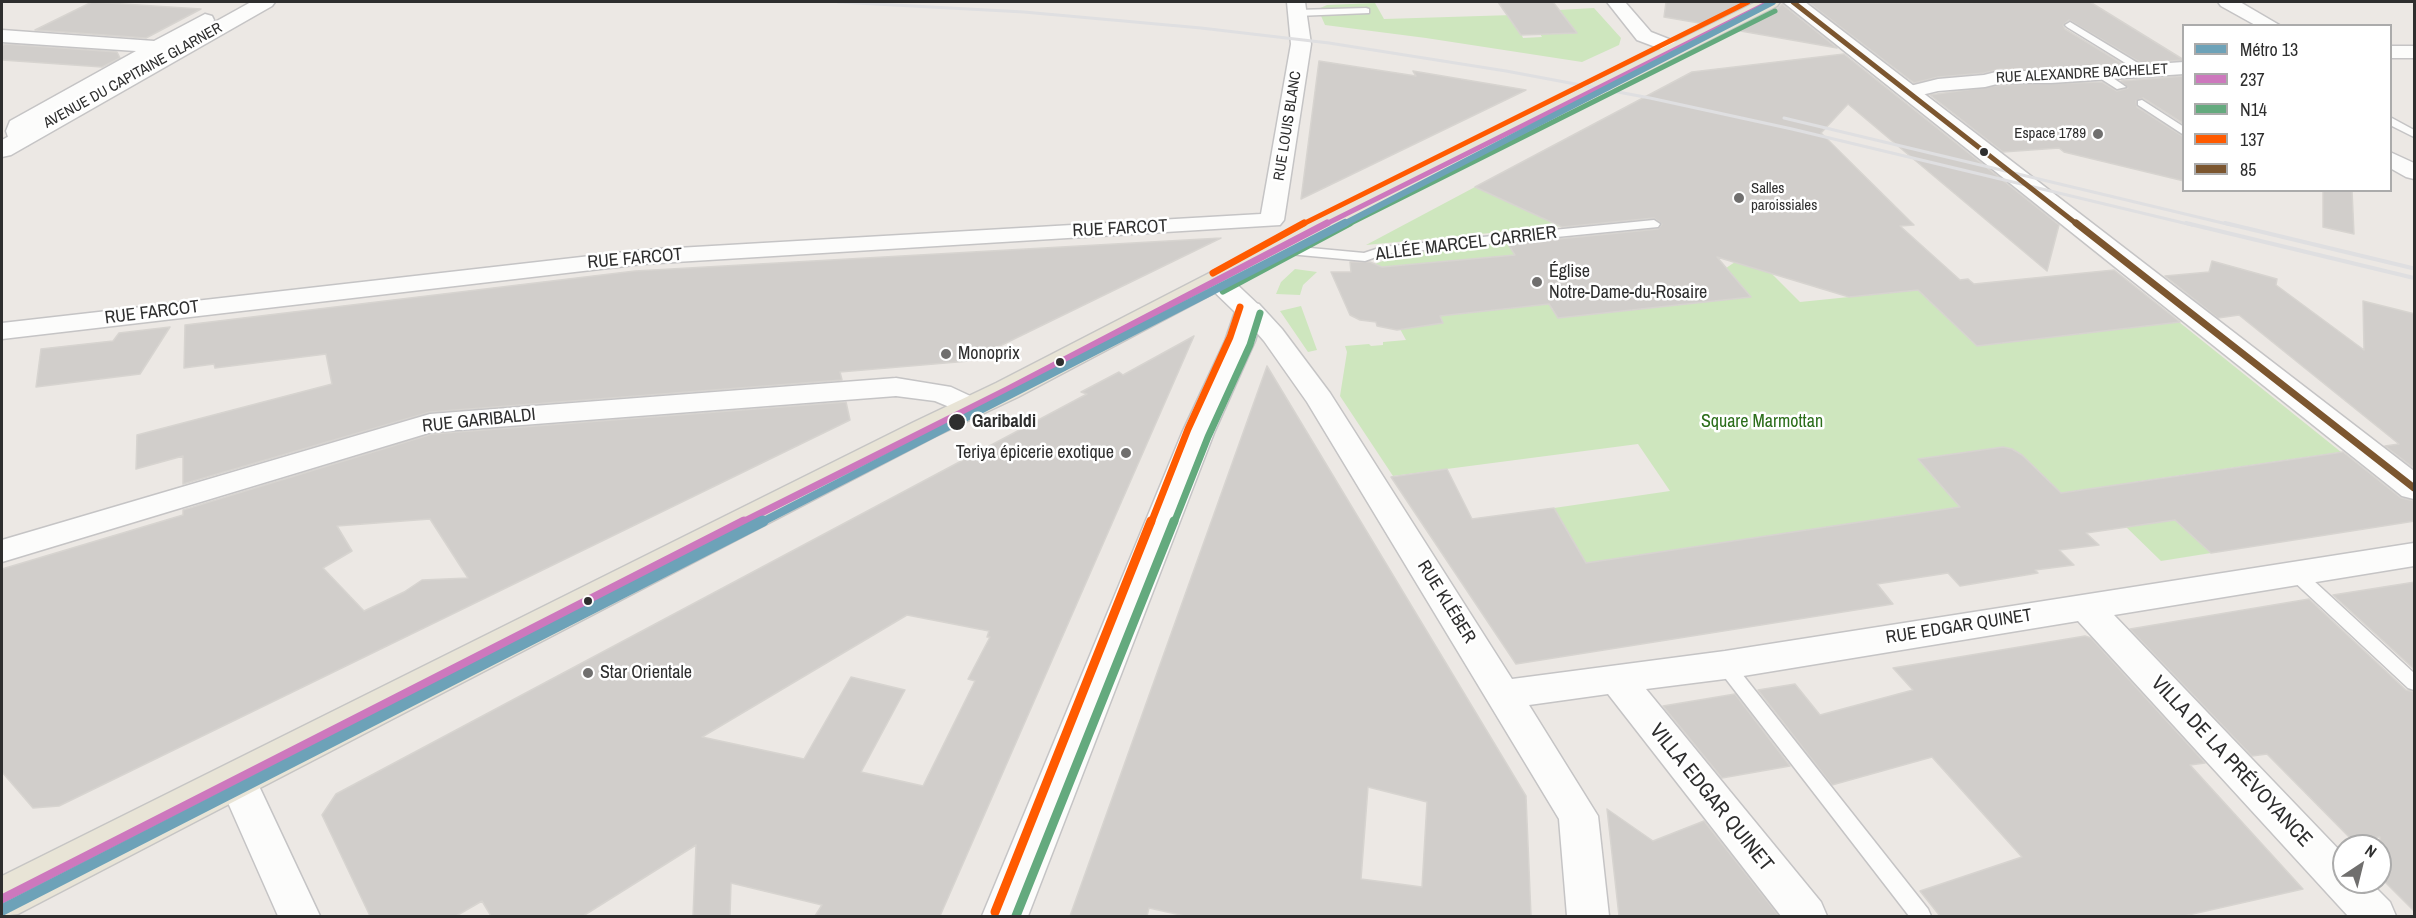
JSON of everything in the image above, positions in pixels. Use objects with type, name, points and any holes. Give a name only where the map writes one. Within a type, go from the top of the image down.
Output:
[{"type":"main road","points":[[2,899],[1218,282],[1287,244],[1770,2]]},
{"type":"street","name":"AVENUE DU CAPITAINE GLARNER","points":[[11,145],[265,2]]},
{"type":"street","points":[[1616,2],[1644,36],[1677,49]]},
{"type":"street","points":[[1793,2],[2415,488]]},
{"type":"street","points":[[2227,2],[2268,24]]},
{"type":"street","name":"RUE LOUIS BLANC","points":[[1272,220],[1301,44],[1297,7]]},
{"type":"street","points":[[11,145],[18,126],[205,20]]},
{"type":"street","points":[[2,36],[157,47]]},
{"type":"street","points":[[2392,52],[2415,52]]},
{"type":"street","name":"RUE ALEXANDRE BACHELET","points":[[1909,92],[1938,85],[1985,81],[2000,77],[2051,77],[2182,68]]},
{"type":"street","points":[[2392,159],[2415,172]]},
{"type":"street","points":[[1272,220],[1287,244]]},
{"type":"street","name":"RUE FARCOT","points":[[2,332],[643,257],[1272,220]]},
{"type":"street","points":[[1005,916],[1198,433],[1240,341],[1250,310],[1218,282]]},
{"type":"street","name":"RUE KLÉBER","points":[[1250,310],[1280,344],[1320,399],[1578,816],[1588,916]]},
{"type":"street","name":"RUE GARIBALDI","points":[[2,551],[430,423],[896,387],[918,388],[941,393],[970,407]]},
{"type":"street","name":"RUE EDGAR QUINET","points":[[1503,694],[1725,665],[2415,554]]},
{"type":"street","name":"VILLA DE LA PRÉVOYANCE","points":[[2086,607],[2375,916]]},
{"type":"street","name":"VILLA EDGAR QUINET","points":[[1617,680],[1806,916]]},
{"type":"street","points":[[237,780],[299,916]]},
{"type":"lane","points":[[1297,7],[1366,11]]},
{"type":"lane","points":[[2070,25],[2143,70]]},
{"type":"lane","points":[[2099,73],[2121,87]]},
{"type":"lane","points":[[2142,103],[2182,131]]},
{"type":"lane","points":[[2392,121],[2415,134]]},
{"type":"lane","name":"ALLÉE MARCEL CARRIER","points":[[1287,244],[1365,257],[1382,251],[1654,224]]},
{"type":"lane","points":[[2295,573],[2415,683]]},
{"type":"lane","points":[[1725,665],[1921,916]]},
{"type":"green space","points":[[1375,3],[1384,19],[1513,15],[1523,38],[1542,37],[1540,34],[1576,33],[1559,10],[1594,8],[1621,38],[1619,45],[1582,62],[1325,25],[1318,9],[1327,5]]},
{"type":"green space","points":[[1475,187],[1573,225],[1366,245]]},
{"type":"green space","points":[[1508,243],[1515,255],[1379,268],[1375,264],[1398,255]]},
{"type":"green space","name":"Square Marmottan","points":[[1735,262],[1766,268],[1800,302],[1918,290],[1977,346],[2179,322],[2341,452],[2134,482],[2211,553],[2161,561],[2087,489],[2061,493],[2022,455],[2012,449],[2004,448],[1918,459],[1960,507],[1586,563],[1554,508],[1670,491],[1638,444],[1393,476],[1340,396],[1347,352],[1345,346],[1383,345],[1383,342],[1406,340],[1400,329],[1443,323],[1440,316],[1549,304],[1558,318],[1751,297],[1726,268]]},
{"type":"green space","points":[[1295,269],[1317,272],[1303,285],[1300,295],[1276,294],[1281,282]]},
{"type":"green space","points":[[1301,306],[1317,350],[1308,352],[1280,311]]},
{"type":"building","points":[[92,2],[201,9],[146,38],[35,30]]},
{"type":"building","points":[[1498,2],[1553,2],[1577,33],[1521,35]]},
{"type":"building","points":[[1666,2],[1752,2],[1705,24],[1664,17]]},
{"type":"building","points":[[1808,2],[2090,2],[2182,59],[2141,63],[2069,20],[2063,25],[2065,29],[2123,64],[2051,69],[2000,69],[1984,73],[1938,77],[1914,83]]},
{"type":"building","points":[[1782,4],[1837,48],[1735,30]]},
{"type":"building","points":[[5,44],[117,52],[120,58],[102,67],[2,60],[2,46]]},
{"type":"building","points":[[1844,54],[2059,225],[2047,271],[1848,104],[1821,133],[1914,225],[1900,226],[1960,280],[1968,279],[1974,284],[2114,270],[2180,322],[1977,346],[1918,290],[1849,297],[1717,257],[1751,297],[1558,318],[1549,304],[1440,316],[1443,323],[1397,330],[1377,326],[1376,322],[1360,320],[1350,315],[1331,272],[1351,272],[1350,262],[1370,262],[1382,267],[1515,255],[1508,244],[1658,229],[1662,224],[1654,218],[1562,227],[1475,187],[1692,72]]},
{"type":"building","points":[[1319,61],[1416,76],[1413,71],[1526,90],[1301,199]]},
{"type":"building","name":"Espace 1789","points":[[2182,76],[2182,123],[2143,98],[2136,101],[2137,107],[2182,136],[2182,181],[2064,152],[2059,148],[2003,152],[1930,95],[2001,85],[2102,82],[2117,91],[2128,88],[2121,81]]},
{"type":"building","points":[[2323,192],[2352,192],[2354,234],[2323,227]]},
{"type":"building","points":[[1221,238],[969,361],[840,372],[842,380],[430,412],[183,484],[183,456],[136,469],[137,435],[332,384],[326,354],[215,368],[214,364],[184,368],[185,325],[635,271]]},
{"type":"building","points":[[2212,261],[2277,279],[2276,285],[2364,350],[2363,301],[2415,314],[2415,469],[2385,446],[2399,444],[2239,315],[2218,318],[2165,276],[2209,272]]},
{"type":"building","points":[[170,327],[140,374],[36,387],[41,349],[113,341],[119,333]]},
{"type":"building","points":[[1194,336],[940,916],[815,916],[822,905],[731,883],[730,916],[693,916],[696,845],[583,916],[491,916],[482,901],[456,916],[370,916],[322,815],[336,794],[1087,394],[1081,392],[1119,372],[1123,375]],"holes":[[[907,615],[989,631],[987,637],[990,637],[968,679],[975,681],[923,786],[861,772],[905,690],[851,677],[804,759],[702,737]]]},
{"type":"building","points":[[1267,366],[1526,796],[1531,916],[1185,916],[1149,908],[1147,916],[1070,916]],"holes":[[[1368,787],[1427,802],[1422,887],[1361,879]]]},
{"type":"building","points":[[846,402],[850,420],[59,806],[33,808],[2,772],[2,569],[183,515],[183,510],[432,434]],"holes":[[[430,519],[468,578],[422,580],[404,592],[364,611],[323,568],[352,551],[337,526]]]},
{"type":"building","points":[[2003,447],[2022,455],[2061,493],[2343,452],[2401,498],[2415,501],[2415,521],[2211,553],[2175,520],[2086,533],[2099,545],[2059,550],[2074,565],[2035,570],[2038,573],[1960,586],[1948,573],[1877,584],[1893,604],[1516,664],[1391,477],[1447,469],[1472,519],[1554,508],[1586,563],[1960,507],[1918,459]]},
{"type":"building","points":[[2415,582],[2415,670],[2333,595]]},
{"type":"building","points":[[2309,599],[2406,690],[2415,692],[2415,912],[2392,889],[2392,834],[2346,834],[2267,754],[2252,756],[2130,629]]},
{"type":"building","points":[[2085,636],[2091,638],[2205,763],[2190,765],[2303,889],[2184,916],[1940,916],[1920,891],[2022,857],[1932,757],[1832,785],[1758,690],[1795,684],[1820,715],[1913,690],[1893,668]]},
{"type":"building","points":[[1735,694],[1790,766],[1722,778],[1663,706]]},
{"type":"building","points":[[1607,809],[1653,841],[1704,821],[1779,916],[1619,916]]},
{"type":"railway","points":[[838,2],[1024,12],[1201,28],[1329,43],[1506,71],[1650,98],[1792,129],[2192,225]]},
{"type":"railway","points":[[1784,118],[2231,225]]},
{"type":"railway","points":[[2186,223],[2414,278]]},
{"type":"railway","points":[[2225,223],[2412,268]]},
{"type":"metro line","name":"13","points":[[2,910],[1228,284],[1773,2]]},
{"type":"transit line","name":"137","points":[[1213,273],[1291,230],[1748,2]]},
{"type":"transit line","name":"237","points":[[2,899],[925,429],[1007,390],[1296,239],[1770,2]]},
{"type":"transit line","name":"85","points":[[1793,2],[2414,488]]},
{"type":"transit line","name":"N14","points":[[1223,291],[1301,248],[1775,11]]},
{"type":"transit line","name":"137","points":[[995,912],[1188,429],[1230,337],[1240,307]]},
{"type":"transit line","name":"N14","points":[[1016,916],[1208,437],[1250,345],[1260,313]]},
{"type":"place","name":"Espace 1789","points":[[2098,134]]},
{"type":"place","name":"Salles paroissiales","points":[[1739,198]]},
{"type":"place","name":"Église Notre-Dame-du-Rosaire","points":[[1537,282]]},
{"type":"place","name":"Monoprix","points":[[946,354]]},
{"type":"place","name":"Garibaldi","points":[[957,422]]},
{"type":"place","name":"Teriya épicerie exotique","points":[[1126,453]]},
{"type":"place","name":"Star Orientale","points":[[588,673]]}]
